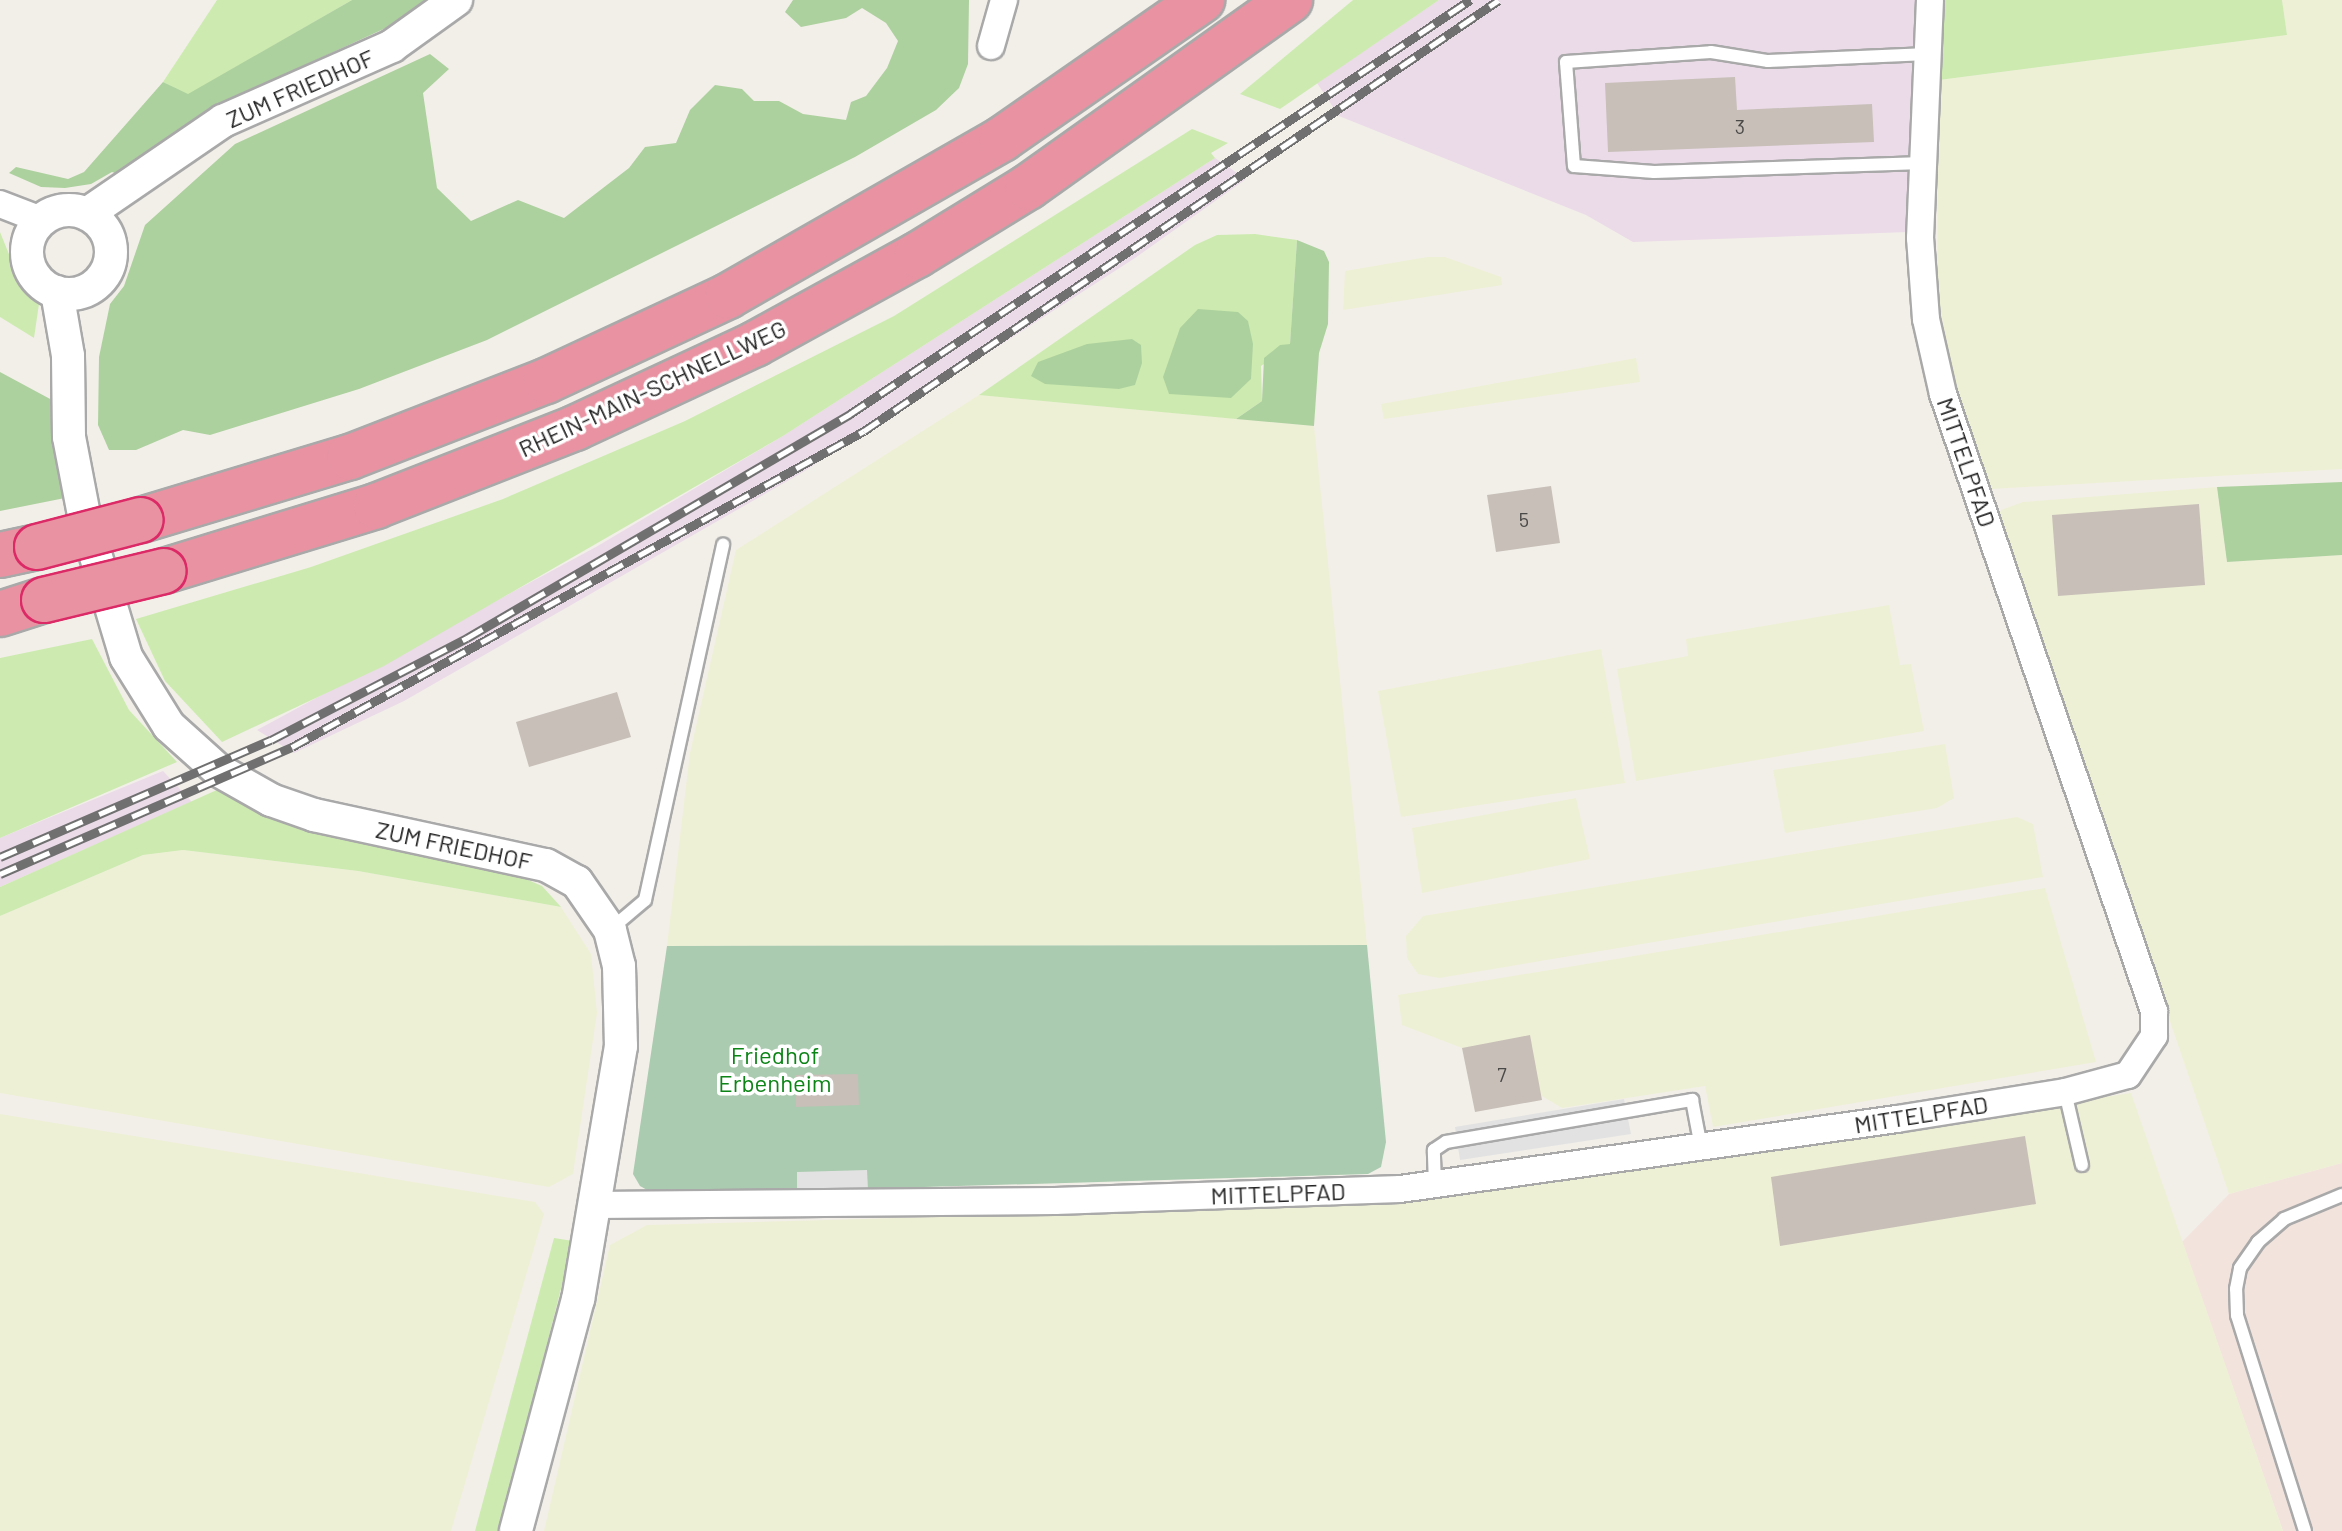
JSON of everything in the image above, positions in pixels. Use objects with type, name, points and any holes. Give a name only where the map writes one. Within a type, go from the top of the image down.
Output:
[{"type":"highway","name":"RHEIN-MAIN-SCHNELLWEG","points":[[0,611],[164,571],[376,506],[575,428],[755,344],[904,263],[1107,135],[1290,0]]},
{"type":"highway","points":[[18,551],[141,520],[350,457],[546,381],[728,296],[887,209],[1072,94],[1189,10]]},
{"type":"street","name":"ZUM FRIEDHOF","points":[[97,224],[146,178],[223,121],[392,46],[456,0]]},
{"type":"street","name":"MITTELPFAD","points":[[594,1205],[1055,1201],[1435,1185],[2065,1092],[2128,1075],[2154,1036],[2154,1011],[1943,394],[1926,319],[1920,238],[1930,0]]},
{"type":"street","points":[[0,206],[36,228]]},
{"type":"street","points":[[63,210],[97,224],[111,254],[106,274],[70,292],[34,275],[27,256],[36,228],[63,210]]},
{"type":"street","name":"ZUM FRIEDHOF","points":[[70,292],[71,459],[107,602],[137,680],[177,734],[233,780],[294,809],[546,865],[577,882],[610,930],[619,966],[622,1033],[578,1299],[516,1531]]},
{"type":"lane","points":[[1923,163],[1654,172],[1574,166],[1566,62],[1711,52],[1768,61],[1928,54]]},
{"type":"lane","points":[[610,930],[645,900],[723,544]]},
{"type":"lane","points":[[2065,1092],[2082,1165]]},
{"type":"lane","points":[[1435,1185],[1434,1150],[1446,1142],[1692,1100],[1701,1147]]},
{"type":"lane","points":[[2305,1531],[2237,1315],[2236,1289],[2240,1268],[2266,1234],[2284,1219],[2342,1195]]},
{"type":"shaded area","points":[[1439,0],[1920,0],[1908,232],[1633,242],[1586,215],[1339,116],[1317,83]]},
{"type":"shaded area","points":[[1215,158],[1246,179],[1135,258],[803,472],[404,701],[294,753],[257,730],[596,547],[783,436]]},
{"type":"shaded area","points":[[163,771],[192,802],[0,887],[0,838]]},
{"type":"shaded area","points":[[1624,1099],[1631,1134],[1460,1160],[1455,1127]]},
{"type":"shaded area","points":[[2342,1163],[2342,1531],[2283,1531],[2182,1242],[2229,1194]]},
{"type":"shaded area","points":[[867,1170],[868,1190],[797,1191],[797,1172]]},
{"type":"green space","points":[[217,0],[352,0],[188,95],[163,82]]},
{"type":"green space","points":[[352,0],[427,0],[399,22],[222,103],[120,175],[112,172],[91,184],[65,188],[41,187],[9,173],[16,167],[68,179],[84,172],[163,82],[188,94]]},
{"type":"green space","points":[[793,0],[969,0],[968,64],[959,88],[936,110],[855,157],[487,340],[359,389],[210,435],[183,430],[136,450],[109,450],[98,425],[99,357],[110,304],[124,286],[145,225],[235,144],[430,54],[449,69],[423,93],[437,188],[471,221],[518,200],[564,218],[629,168],[645,147],[676,143],[690,110],[715,85],[742,89],[754,101],[779,101],[803,114],[846,120],[851,102],[866,96],[887,68],[898,41],[886,23],[862,8],[846,18],[801,27],[785,12]]},
{"type":"green space","points":[[1353,0],[1439,0],[1280,109],[1240,94]]},
{"type":"green space","points":[[1943,0],[2282,0],[2287,35],[1939,80]]},
{"type":"green space","points":[[2282,0],[2342,0],[2342,469],[1991,489],[1959,402],[1937,293],[1939,80],[2287,35]]},
{"type":"green space","points":[[1192,129],[1228,143],[1211,153],[1215,158],[783,436],[384,666],[222,742],[165,681],[136,619],[311,567],[503,499],[685,421],[894,316]]},
{"type":"green space","points":[[0,232],[17,274],[39,304],[34,338],[0,317]]},
{"type":"green space","points":[[1255,234],[1297,240],[1290,345],[1261,366],[1262,401],[1236,419],[979,395],[1195,245],[1217,235]]},
{"type":"green space","points":[[1297,240],[1324,251],[1329,262],[1328,324],[1319,353],[1314,426],[1236,419],[1262,401],[1264,358],[1280,345],[1290,344]]},
{"type":"green space","points":[[1427,257],[1445,257],[1501,277],[1502,285],[1343,310],[1345,271]]},
{"type":"green space","points":[[1198,309],[1238,312],[1248,321],[1253,344],[1251,379],[1231,398],[1169,394],[1163,377],[1180,328]]},
{"type":"green space","points":[[1132,339],[1141,345],[1142,363],[1135,385],[1119,389],[1045,384],[1031,376],[1038,362],[1087,344]]},
{"type":"green space","points":[[1636,358],[1640,382],[1384,419],[1381,404]]},
{"type":"green space","points":[[0,372],[52,400],[54,449],[65,498],[0,511]]},
{"type":"green space","points":[[979,395],[1314,426],[1367,945],[667,946],[690,753],[736,550]]},
{"type":"green space","points":[[2342,482],[2342,555],[2227,562],[2217,487]]},
{"type":"green space","points":[[2217,487],[2227,562],[2342,555],[2342,1163],[2229,1194],[1998,518],[2001,510],[2023,502]]},
{"type":"green space","points":[[1889,605],[1900,665],[1911,664],[1924,731],[1636,781],[1617,669],[1688,656],[1686,639]]},
{"type":"green space","points":[[92,639],[129,710],[177,762],[0,838],[0,658]]},
{"type":"green space","points":[[1601,649],[1625,783],[1401,817],[1378,691]]},
{"type":"green space","points":[[1945,744],[1954,798],[1937,808],[1785,833],[1773,770]]},
{"type":"green space","points":[[219,789],[279,822],[512,873],[542,886],[561,907],[358,871],[183,850],[143,855],[0,916],[0,887]]},
{"type":"green space","points":[[1576,798],[1590,859],[1422,893],[1412,828]]},
{"type":"green space","points":[[2017,817],[2033,824],[2043,877],[1439,978],[1418,974],[1407,958],[1406,936],[1423,916]]},
{"type":"green space","points":[[183,850],[358,871],[561,907],[591,954],[597,1013],[573,1174],[549,1187],[0,1093],[0,916],[143,855]]},
{"type":"green space","points":[[2045,888],[2096,1062],[1713,1127],[1705,1086],[1562,1108],[1462,1048],[1402,1025],[1398,995]]},
{"type":"green space","name":"Friedhof Erbenheim","points":[[1367,945],[1386,1142],[1381,1167],[1368,1174],[656,1195],[640,1186],[633,1174],[667,946]]},
{"type":"green space","points":[[2131,1093],[2283,1531],[544,1531],[610,1245],[647,1225],[1400,1204]]},
{"type":"green space","points":[[0,1114],[535,1202],[544,1214],[451,1531],[0,1531]]},
{"type":"green space","points":[[554,1238],[573,1241],[505,1511],[498,1531],[475,1531]]},
{"type":"building","points":[[1735,77],[1737,110],[1872,104],[1874,142],[1608,152],[1605,83]]},
{"type":"building","points":[[1551,486],[1560,543],[1496,552],[1487,495]]},
{"type":"building","points":[[2199,504],[2205,585],[2058,596],[2052,515]]},
{"type":"building","points":[[617,692],[631,737],[529,767],[516,722]]},
{"type":"building","points":[[1530,1035],[1542,1100],[1475,1112],[1462,1048]]},
{"type":"building","points":[[858,1074],[859,1105],[796,1107],[795,1075]]},
{"type":"building","points":[[2025,1136],[2036,1204],[1780,1246],[1771,1177]]},
{"type":"railway","points":[[0,857],[271,740],[467,638],[850,414],[1470,0]]},
{"type":"railway","points":[[0,874],[292,747],[864,431],[1499,0]]}]
